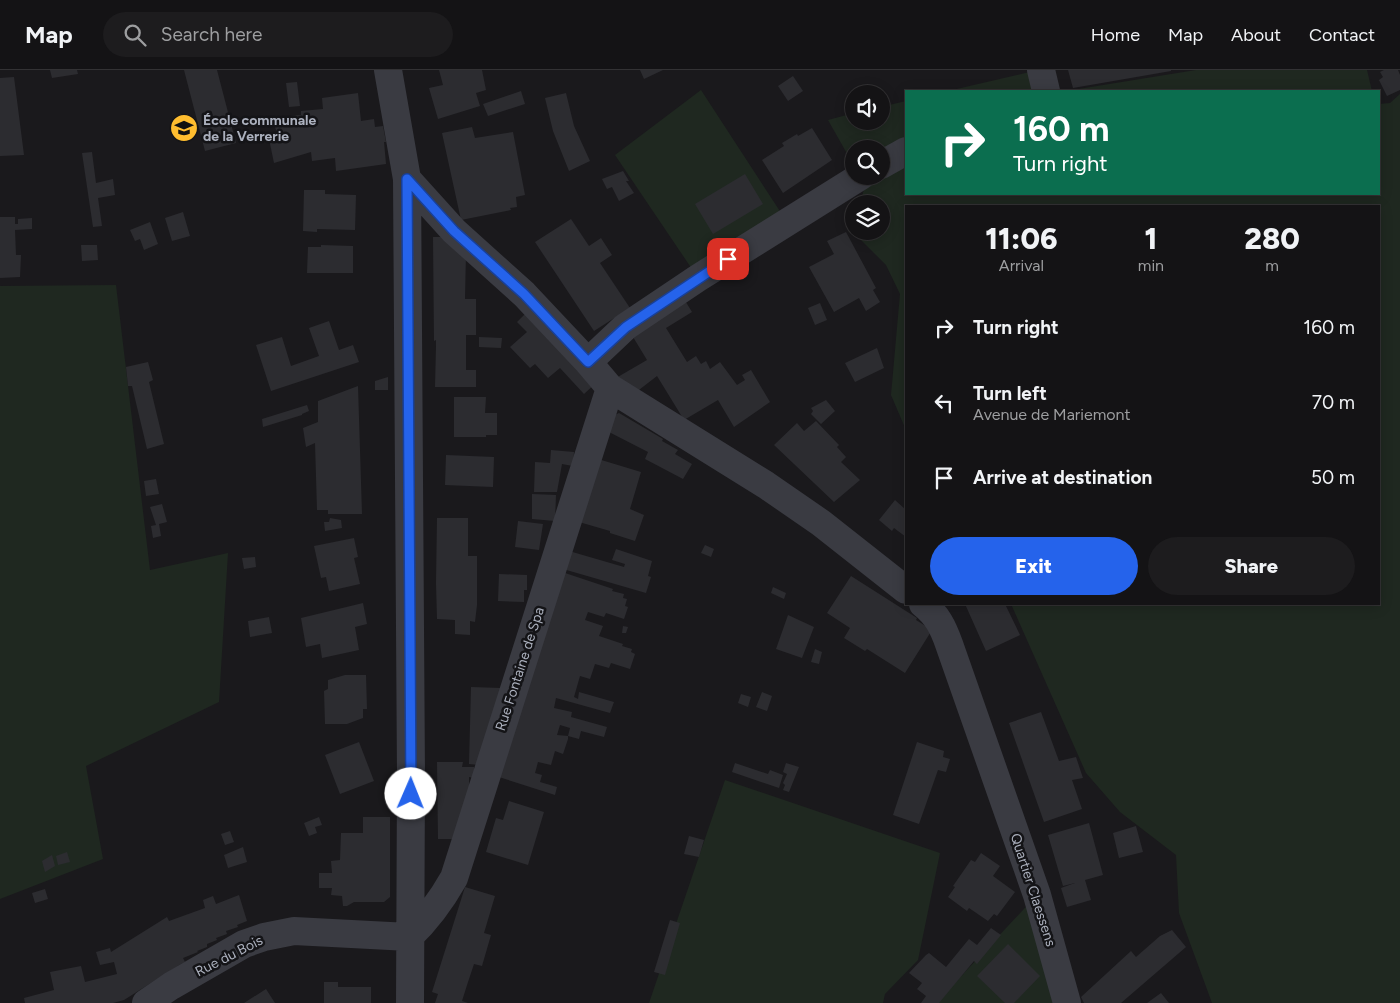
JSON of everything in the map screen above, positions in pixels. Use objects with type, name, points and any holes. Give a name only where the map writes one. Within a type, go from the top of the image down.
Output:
[{"type":"street","points":[[388,70],[407,179],[411,776],[410,1003]]},
{"type":"street","points":[[1041,70],[1046,90]]},
{"type":"street","points":[[890,160],[905,152]]},
{"type":"street","points":[[407,179],[454,231],[524,294],[610,388],[766,485],[821,523],[905,589]]},
{"type":"street","points":[[588,362],[626,327],[698,278],[848,185]]},
{"type":"street","name":"Rue Fontaine de Spa","points":[[409,937],[440,904],[454,878],[610,388]]},
{"type":"street","name":"Quartier Claessens","points":[[924,605],[935,615],[941,624],[1037,895],[1068,1003]]},
{"type":"street","name":"Rue du Bois","points":[[146,1003],[171,986],[236,949],[264,937],[294,931],[409,937]]},
{"type":"shaded area","points":[[1038,70],[1046,90],[952,90]]},
{"type":"shaded area","points":[[1196,70],[1367,70],[1372,90],[1072,90]]},
{"type":"shaded area","points":[[701,90],[787,222],[698,278],[615,155]]},
{"type":"shaded area","points":[[1400,94],[1400,1003],[1212,1003],[1179,913],[1176,855],[1120,812],[1086,773],[1011,605],[1380,605],[1380,205],[905,205],[905,428],[891,395],[900,294],[886,265],[861,240],[890,240],[890,195],[863,195],[864,185],[890,185],[890,140],[845,140],[845,150],[828,120],[845,115],[845,130],[890,130],[890,105],[905,101],[905,195],[1380,195],[1380,104],[1390,103]]},
{"type":"shaded area","points":[[116,285],[150,570],[228,553],[219,702],[86,766],[103,859],[0,899],[0,286]]},
{"type":"shaded area","points":[[725,780],[940,853],[918,960],[885,994],[883,1003],[649,1003]]},
{"type":"shaded area","points":[[1037,895],[1067,1003],[936,1003]]},
{"type":"building","points":[[50,70],[77,70],[78,74],[52,78]]},
{"type":"building","points":[[184,70],[217,70],[236,143],[205,151]]},
{"type":"building","points":[[439,70],[482,70],[486,90],[476,93],[480,106],[438,119],[429,88],[443,85]]},
{"type":"building","points":[[640,70],[663,70],[644,79]]},
{"type":"building","points":[[1068,70],[1171,70],[1171,71],[1073,88]]},
{"type":"building","points":[[1384,70],[1398,70],[1400,75],[1400,90],[1387,96],[1379,80],[1383,77],[1380,72]]},
{"type":"building","points":[[793,76],[803,91],[788,101],[778,86]]},
{"type":"building","points":[[14,77],[24,155],[0,156],[0,78]]},
{"type":"building","points":[[297,82],[300,106],[289,107],[286,83]]},
{"type":"building","points":[[521,91],[525,104],[488,116],[483,104]]},
{"type":"building","points":[[358,93],[361,121],[374,119],[375,127],[383,126],[386,142],[384,142],[386,164],[336,171],[335,158],[312,161],[311,152],[274,163],[269,139],[278,136],[275,127],[290,123],[290,116],[301,115],[301,111],[323,109],[322,98]]},
{"type":"building","points":[[566,93],[574,126],[590,161],[569,171],[553,131],[545,98]]},
{"type":"building","points":[[472,127],[475,138],[513,132],[525,195],[516,197],[517,207],[510,208],[511,210],[461,220],[442,133]]},
{"type":"building","points":[[812,128],[832,160],[783,193],[762,160],[784,146],[782,143]]},
{"type":"building","points":[[92,152],[96,183],[113,179],[115,195],[98,198],[102,226],[93,227],[82,153]]},
{"type":"building","points":[[623,171],[629,181],[626,181],[634,193],[619,201],[612,187],[607,189],[602,179]]},
{"type":"building","points":[[745,174],[763,204],[713,234],[695,204]]},
{"type":"building","points":[[304,190],[325,190],[325,194],[356,195],[355,230],[317,229],[317,232],[303,231]]},
{"type":"building","points":[[183,212],[190,236],[172,241],[165,218]]},
{"type":"building","points":[[0,217],[15,217],[15,224],[18,224],[18,219],[32,218],[32,229],[15,230],[16,255],[21,255],[20,277],[0,278]]},
{"type":"building","points":[[571,219],[589,246],[601,238],[612,255],[600,263],[630,308],[594,331],[535,242]]},
{"type":"building","points":[[150,222],[158,244],[144,250],[140,239],[135,241],[130,230]]},
{"type":"building","points":[[845,232],[845,240],[850,240],[876,288],[873,290],[880,302],[866,311],[859,298],[834,312],[809,267],[834,254],[827,241]]},
{"type":"building","points":[[433,237],[451,237],[466,252],[465,299],[476,299],[476,335],[466,335],[466,370],[476,370],[476,387],[435,387],[436,340],[434,341]]},
{"type":"building","points":[[81,245],[97,245],[98,260],[82,261]]},
{"type":"building","points":[[321,245],[353,246],[353,273],[307,273],[308,247],[321,247]]},
{"type":"building","points":[[684,299],[692,312],[666,328],[687,362],[696,356],[701,364],[706,361],[710,369],[720,362],[737,385],[745,380],[742,375],[751,370],[770,402],[734,427],[718,400],[684,420],[657,376],[635,393],[616,378],[647,360],[630,332]]},
{"type":"building","points":[[820,303],[827,320],[815,325],[808,308]]},
{"type":"building","points":[[530,309],[597,382],[584,394],[560,368],[548,378],[535,364],[530,368],[510,347],[527,332],[517,322]]},
{"type":"building","points":[[329,321],[339,350],[353,345],[359,362],[271,391],[256,345],[282,337],[291,366],[319,356],[309,328]]},
{"type":"building","points":[[479,337],[502,338],[501,348],[479,347]]},
{"type":"building","points":[[877,348],[884,368],[855,382],[845,363]]},
{"type":"building","points":[[148,362],[153,380],[149,382],[164,444],[147,449],[132,386],[128,386],[126,367]]},
{"type":"building","points":[[388,377],[388,390],[375,390],[375,381]]},
{"type":"building","points":[[358,386],[362,514],[328,514],[328,510],[317,510],[315,443],[306,447],[303,428],[318,422],[318,401]]},
{"type":"building","points":[[454,397],[486,397],[485,413],[497,413],[497,435],[454,437]]},
{"type":"building","points":[[826,400],[835,411],[821,424],[811,414],[813,411],[811,408]]},
{"type":"building","points":[[307,405],[309,411],[302,415],[263,427],[262,419]]},
{"type":"building","points":[[619,413],[663,439],[662,441],[678,450],[675,454],[692,464],[683,479],[645,459],[648,452],[607,431],[611,417]]},
{"type":"building","points":[[816,421],[839,445],[837,447],[846,457],[841,462],[860,480],[834,502],[774,445],[797,423],[804,431]]},
{"type":"building","points":[[551,450],[574,452],[573,466],[562,464],[557,492],[534,492],[535,462],[550,463]]},
{"type":"building","points":[[446,455],[494,457],[493,487],[445,485]]},
{"type":"building","points":[[598,459],[641,472],[630,509],[644,515],[635,541],[579,522]]},
{"type":"building","points":[[156,479],[159,494],[146,496],[144,481]]},
{"type":"building","points":[[532,494],[556,495],[555,521],[532,519]]},
{"type":"building","points":[[895,500],[905,509],[905,536],[894,528],[892,531],[879,520]]},
{"type":"building","points":[[162,504],[167,522],[159,524],[161,536],[153,538],[151,526],[156,525],[150,507]]},
{"type":"building","points":[[330,518],[341,520],[342,528],[325,531],[324,522],[329,522]]},
{"type":"building","points":[[437,518],[468,518],[468,556],[477,556],[477,605],[475,622],[470,621],[470,635],[455,634],[455,620],[437,619]]},
{"type":"building","points":[[518,521],[543,524],[539,550],[515,547]]},
{"type":"building","points":[[354,538],[358,557],[354,558],[360,584],[329,591],[326,577],[321,578],[314,546]]},
{"type":"building","points":[[705,545],[714,549],[711,557],[701,553]]},
{"type":"building","points":[[616,549],[652,561],[648,576],[651,577],[646,593],[563,569],[569,551],[624,567],[625,564],[612,560]]},
{"type":"building","points":[[255,557],[256,567],[244,569],[242,558]]},
{"type":"building","points":[[562,572],[624,594],[623,598],[627,599],[625,606],[628,607],[624,619],[606,613],[604,617],[588,612],[585,620],[603,626],[599,636],[623,644],[622,646],[632,649],[631,652],[635,654],[630,669],[611,663],[609,668],[595,664],[590,679],[580,676],[574,697],[578,699],[579,692],[614,702],[610,713],[556,698],[554,708],[572,712],[571,717],[607,727],[604,737],[581,731],[579,739],[568,736],[563,754],[555,751],[551,765],[538,762],[535,773],[542,775],[540,782],[557,787],[555,795],[499,777]],"holes":[[[560,725],[570,728],[568,736],[557,735]]]},
{"type":"building","points":[[499,574],[527,575],[527,590],[524,590],[524,602],[498,601]]},
{"type":"building","points":[[851,576],[917,618],[916,620],[932,630],[905,673],[867,649],[865,651],[844,638],[850,628],[827,613]]},
{"type":"building","points":[[773,587],[786,593],[784,599],[771,593]]},
{"type":"building","points":[[363,603],[367,624],[355,627],[359,650],[322,658],[320,644],[306,647],[301,618]]},
{"type":"building","points":[[965,605],[1005,605],[1020,635],[986,651]]},
{"type":"building","points":[[788,615],[814,627],[802,658],[776,649]]},
{"type":"building","points":[[269,617],[272,633],[250,637],[248,621]]},
{"type":"building","points":[[623,626],[628,627],[626,633],[622,633]]},
{"type":"building","points":[[815,649],[822,652],[819,664],[811,662]]},
{"type":"building","points":[[345,675],[366,675],[367,709],[363,709],[363,718],[347,724],[325,724],[324,691],[328,689],[328,680]]},
{"type":"building","points":[[471,687],[501,688],[480,765],[469,764]]},
{"type":"building","points":[[762,692],[772,696],[767,711],[756,707]]},
{"type":"building","points":[[741,694],[751,697],[748,707],[738,703]]},
{"type":"building","points":[[1041,712],[1059,761],[1076,757],[1083,778],[1072,780],[1082,809],[1044,822],[1009,723]]},
{"type":"building","points":[[359,742],[374,781],[340,794],[325,755]]},
{"type":"building","points":[[917,742],[944,751],[943,757],[950,759],[946,772],[938,770],[919,824],[893,815]]},
{"type":"building","points":[[437,762],[463,762],[462,767],[474,767],[474,778],[469,777],[470,827],[464,839],[438,839]]},
{"type":"building","points":[[735,763],[768,774],[770,770],[783,775],[779,788],[732,772]]},
{"type":"building","points":[[786,763],[799,767],[789,792],[783,790],[785,785],[783,783],[787,774],[783,772]]},
{"type":"building","points":[[509,801],[544,812],[528,865],[486,852],[496,818],[503,820]]},
{"type":"building","points":[[319,817],[322,825],[315,827],[317,833],[309,836],[304,823]]},
{"type":"building","points":[[363,817],[390,817],[390,897],[384,902],[354,902],[343,906],[342,896],[331,895],[332,888],[319,888],[319,873],[332,873],[331,861],[340,860],[341,833],[363,833]]},
{"type":"building","points":[[1089,823],[1103,875],[1085,880],[1091,900],[1067,907],[1061,888],[1075,883],[1063,886],[1048,835]]},
{"type":"building","points":[[1136,826],[1143,852],[1119,858],[1113,833]]},
{"type":"building","points":[[230,831],[234,842],[225,845],[221,834]]},
{"type":"building","points":[[689,836],[704,840],[699,857],[684,854]]},
{"type":"building","points":[[243,847],[247,862],[228,868],[224,855]]},
{"type":"building","points":[[67,852],[70,862],[58,865],[56,856]]},
{"type":"building","points":[[981,853],[1000,866],[993,876],[1015,892],[997,916],[994,914],[988,921],[969,908],[967,911],[948,897],[955,887],[953,886],[971,860],[975,862]]},
{"type":"building","points":[[52,855],[55,866],[45,872],[42,861]]},
{"type":"building","points":[[465,887],[495,896],[484,933],[491,935],[482,966],[474,964],[462,1001],[468,1003],[435,1003],[438,994],[432,992]]},
{"type":"building","points":[[45,889],[48,899],[35,903],[32,893]]},
{"type":"building","points":[[239,895],[247,921],[237,925],[238,927],[226,931],[227,934],[216,938],[217,940],[207,944],[207,947],[183,958],[185,962],[124,1000],[113,1003],[25,1003],[24,998],[54,990],[50,972],[81,966],[85,982],[117,974],[114,962],[100,965],[96,952],[110,948],[111,952],[167,917],[169,921],[205,908],[203,900],[213,896],[216,904]]},
{"type":"building","points":[[670,920],[680,923],[665,975],[654,972]]},
{"type":"building","points":[[991,928],[1001,935],[977,964],[974,961],[939,1003],[921,1003],[926,996],[917,989],[922,983],[909,973],[929,953],[946,967],[969,939],[977,945]]},
{"type":"building","points":[[1172,930],[1186,947],[1121,1003],[1084,1003],[1081,997],[1131,951],[1136,957],[1160,936]]},
{"type":"building","points":[[1008,944],[1040,976],[1014,1003],[1005,1003],[977,976]]},
{"type":"building","points":[[324,982],[338,982],[338,987],[371,987],[371,1003],[324,1003]]},
{"type":"building","points":[[266,989],[275,1003],[244,1003]]},
{"type":"building","points":[[1161,993],[1169,1003],[1147,1003]]},
{"type":"place","name":"École communale de la Verrerie","points":[[184,128]]},
{"type":"route","points":[[411,794],[407,179],[454,231],[524,294],[588,362],[626,327],[728,259]]}]
